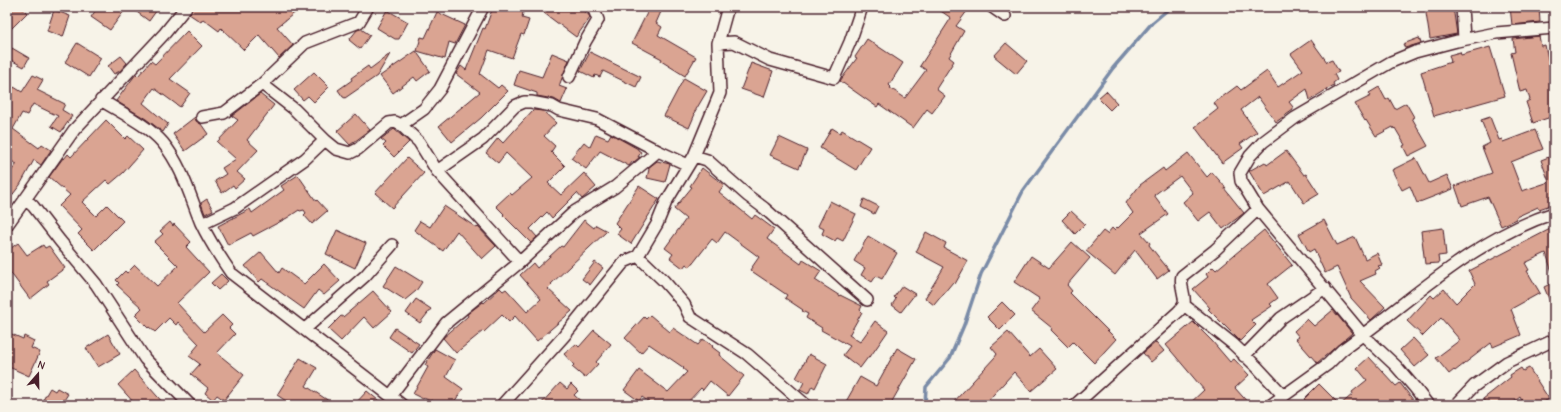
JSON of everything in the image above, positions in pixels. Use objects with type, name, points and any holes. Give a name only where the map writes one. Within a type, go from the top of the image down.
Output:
[{"type":"street","points":[[7,225],[74,130],[165,33],[186,7]]},
{"type":"street","points":[[202,117],[224,113],[262,84],[305,43],[359,22],[368,7]]},
{"type":"street","points":[[401,125],[424,109],[440,88],[483,7]]},
{"type":"street","points":[[569,77],[585,42],[598,20],[593,7]]},
{"type":"street","points":[[502,405],[564,336],[624,262],[638,256],[657,224],[666,202],[691,161],[720,93],[718,43],[728,7]]},
{"type":"street","points":[[718,43],[734,42],[770,60],[834,78],[850,42],[862,7]]},
{"type":"street","points":[[992,7],[1005,16]]},
{"type":"street","points":[[1462,7],[1464,39]]},
{"type":"street","points":[[1428,405],[1416,388],[1396,366],[1363,335],[1258,209],[1241,181],[1240,173],[1250,156],[1263,142],[1295,118],[1391,62],[1416,52],[1464,39],[1496,33],[1554,28]]},
{"type":"street","points":[[262,84],[294,109],[336,149],[350,153],[358,149],[389,123],[395,122],[401,125],[418,142],[437,171],[520,262]]},
{"type":"street","points":[[101,100],[146,129],[163,142],[172,156],[191,196],[202,224],[231,273],[402,405]]},
{"type":"street","points":[[437,171],[482,139],[515,106],[524,102],[552,106],[560,110],[597,119],[658,151],[691,161],[707,160],[764,208],[867,300]]},
{"type":"street","points":[[202,224],[235,208],[305,159],[325,140]]},
{"type":"street","points":[[391,396],[446,322],[520,262],[574,212],[615,187],[658,151]]},
{"type":"street","points":[[25,199],[33,206],[96,284],[145,359],[190,405]]},
{"type":"street","points":[[1076,405],[1178,312],[1184,305],[1180,281],[1182,276],[1215,250],[1258,209]]},
{"type":"street","points":[[1271,405],[1328,364],[1342,350],[1471,253],[1518,227],[1554,213]]},
{"type":"street","points":[[304,329],[365,276],[392,245]]},
{"type":"street","points":[[638,256],[664,281],[684,304],[690,317],[747,354],[806,405]]},
{"type":"street","points":[[1244,356],[1281,318],[1325,288]]},
{"type":"street","points":[[1184,305],[1233,344],[1283,395]]},
{"type":"street","points":[[1456,405],[1474,386],[1507,362],[1554,340]]},
{"type":"building","points":[[7,7],[21,7],[27,13],[7,33]]},
{"type":"building","points":[[98,7],[127,7],[110,30],[91,17]]},
{"type":"building","points":[[130,7],[159,7],[149,21]]},
{"type":"building","points":[[193,7],[302,7],[277,27],[293,45],[279,58],[259,35],[244,50],[221,28],[219,31],[203,19],[201,22],[189,14]]},
{"type":"building","points":[[493,7],[524,7],[522,18],[529,20],[524,35],[521,34],[512,58],[489,50],[480,74],[498,88],[501,85],[508,91],[481,118],[452,142],[439,126],[480,92],[456,74],[461,66],[466,70],[483,28],[485,29]]},
{"type":"building","points":[[548,7],[577,7],[589,15],[590,18],[576,37],[544,13]]},
{"type":"building","points":[[650,7],[663,7],[656,23],[662,27],[658,35],[696,57],[685,76],[661,61],[662,59],[632,43]]},
{"type":"building","points":[[935,7],[970,7],[956,26],[964,31],[949,57],[954,61],[936,89],[945,96],[932,113],[927,109],[913,128],[879,104],[877,107],[840,81],[857,58],[855,57],[867,39],[903,63],[889,85],[891,87],[890,88],[905,98],[926,70],[920,66],[951,18]]},
{"type":"building","points":[[1425,7],[1453,7],[1457,34],[1430,39]]},
{"type":"building","points":[[1510,7],[1539,7],[1540,22],[1512,25]]},
{"type":"building","points":[[54,10],[70,16],[63,37],[47,31]]},
{"type":"building","points":[[387,10],[408,22],[399,39],[395,39],[377,28]]},
{"type":"building","points":[[437,12],[465,25],[455,44],[449,42],[445,59],[417,51],[421,37],[425,38]]},
{"type":"building","points":[[361,29],[370,35],[360,49],[349,40],[357,30]]},
{"type":"building","points":[[187,31],[202,46],[170,79],[190,93],[180,107],[154,88],[143,103],[168,124],[163,132],[146,119],[116,101],[136,74],[138,76],[151,61],[155,64]]},
{"type":"building","points":[[1539,36],[1541,46],[1545,45],[1554,80],[1554,116],[1533,123],[1526,102],[1530,100],[1527,90],[1520,92],[1511,53],[1515,52],[1513,39]]},
{"type":"building","points":[[1419,38],[1421,43],[1405,48],[1403,44]]},
{"type":"building","points":[[1311,40],[1327,62],[1332,60],[1339,72],[1334,74],[1337,80],[1333,83],[1334,85],[1310,100],[1307,89],[1289,102],[1293,107],[1293,110],[1276,122],[1258,97],[1241,110],[1257,132],[1240,144],[1243,148],[1222,163],[1195,127],[1218,109],[1214,103],[1237,86],[1241,90],[1267,71],[1278,87],[1303,70],[1291,54]]},
{"type":"building","points":[[77,43],[101,58],[89,77],[65,62]]},
{"type":"building","points":[[1006,43],[1027,61],[1016,74],[994,56]]},
{"type":"building","points":[[1490,47],[1505,96],[1434,116],[1421,72],[1451,62],[1449,55],[1460,52],[1461,55]]},
{"type":"building","points":[[12,48],[29,58],[24,67],[7,58]]},
{"type":"building","points":[[416,51],[430,71],[417,81],[414,77],[393,93],[380,76]]},
{"type":"building","points":[[590,52],[641,77],[636,87],[603,71],[600,77],[595,75],[594,78],[580,71]]},
{"type":"building","points":[[552,53],[569,60],[559,86],[567,89],[561,103],[554,99],[537,96],[537,93],[514,85],[519,70],[542,77]]},
{"type":"building","points":[[390,54],[377,76],[345,98],[343,97],[338,90],[352,80],[351,78],[368,66],[370,69]]},
{"type":"building","points":[[121,56],[127,63],[120,71],[114,74],[108,66]]},
{"type":"building","points":[[751,63],[773,71],[764,97],[741,89]]},
{"type":"building","points":[[314,72],[329,87],[314,102],[308,96],[303,100],[294,90]]},
{"type":"building","points":[[33,75],[43,80],[37,90],[65,104],[62,110],[72,116],[61,132],[51,126],[58,116],[33,104],[27,115],[22,113],[13,129],[39,148],[42,144],[51,150],[41,165],[34,160],[20,185],[7,202],[7,176],[17,164],[7,159],[7,100],[14,87],[22,92]]},
{"type":"building","points":[[684,78],[707,91],[694,113],[695,114],[689,128],[664,116]]},
{"type":"building","points":[[1379,87],[1386,100],[1389,98],[1395,109],[1406,103],[1414,117],[1412,118],[1428,146],[1408,156],[1403,146],[1405,145],[1395,128],[1394,129],[1393,127],[1376,136],[1355,104],[1371,96],[1369,93]]},
{"type":"building","points":[[1106,91],[1117,103],[1110,110],[1098,98]]},
{"type":"building","points":[[260,94],[274,105],[247,140],[258,150],[237,172],[245,179],[235,188],[233,185],[222,193],[215,181],[226,174],[222,168],[236,159],[217,142],[238,120],[232,116]]},
{"type":"building","points":[[533,110],[543,111],[556,123],[544,136],[555,146],[551,152],[565,166],[548,183],[561,195],[584,173],[596,187],[582,199],[577,193],[552,218],[547,212],[530,229],[537,237],[531,243],[496,206],[510,193],[512,195],[532,178],[506,153],[498,163],[486,153],[498,138],[503,143]]},
{"type":"building","points":[[356,114],[370,130],[350,145],[337,131]]},
{"type":"building","points":[[195,117],[196,121],[201,124],[208,134],[185,151],[173,134]]},
{"type":"building","points":[[1490,117],[1499,140],[1502,139],[1503,142],[1535,130],[1543,149],[1511,162],[1522,191],[1549,182],[1541,160],[1554,155],[1554,204],[1539,209],[1538,207],[1501,226],[1488,197],[1462,206],[1455,186],[1492,173],[1482,147],[1490,143],[1481,120]]},
{"type":"building","points":[[106,120],[125,139],[128,136],[143,150],[123,173],[110,184],[106,180],[82,202],[96,216],[107,205],[123,221],[94,250],[78,234],[82,230],[59,206],[70,195],[49,177],[63,158],[64,159],[68,154],[71,157]]},
{"type":"building","points":[[832,128],[840,133],[842,130],[870,147],[856,170],[820,148]]},
{"type":"building","points":[[394,129],[409,142],[394,157],[383,146],[386,143],[381,139]]},
{"type":"building","points":[[596,134],[608,139],[611,134],[638,149],[641,152],[638,157],[640,157],[634,162],[633,161],[629,166],[600,151],[586,169],[571,158],[584,142],[590,147]]},
{"type":"building","points":[[779,137],[807,150],[799,168],[770,155]]},
{"type":"building","points":[[1286,151],[1304,175],[1306,174],[1319,194],[1304,203],[1290,181],[1264,196],[1249,171],[1265,162],[1267,165]]},
{"type":"building","points":[[1188,153],[1207,177],[1212,172],[1244,213],[1223,229],[1210,212],[1198,221],[1183,202],[1193,193],[1180,176],[1154,195],[1168,214],[1141,233],[1169,270],[1157,279],[1135,250],[1115,275],[1086,251],[1103,231],[1107,234],[1112,228],[1114,230],[1117,227],[1118,228],[1133,213],[1126,203],[1140,185],[1163,168],[1165,171]]},
{"type":"building","points":[[407,158],[424,173],[392,208],[375,193]]},
{"type":"building","points":[[1416,158],[1429,183],[1447,175],[1453,189],[1417,203],[1410,186],[1402,190],[1392,170]]},
{"type":"building","points":[[657,161],[670,164],[665,182],[647,178],[648,168]]},
{"type":"building","points":[[702,168],[724,185],[719,192],[752,219],[755,215],[774,229],[767,239],[801,264],[803,260],[821,271],[815,280],[840,296],[862,306],[860,310],[862,312],[849,335],[860,342],[875,321],[888,331],[870,357],[869,356],[860,368],[843,355],[850,346],[821,330],[822,328],[806,318],[808,314],[785,298],[787,295],[750,270],[759,257],[725,232],[717,243],[712,239],[690,267],[686,264],[683,268],[670,258],[673,254],[665,248],[686,219],[674,209],[692,187],[690,186]]},
{"type":"building","points":[[298,175],[316,201],[317,200],[327,211],[312,224],[304,215],[306,213],[304,210],[299,210],[253,236],[251,233],[228,245],[218,226],[250,209],[252,213],[284,190],[281,186]]},
{"type":"building","points":[[639,186],[659,199],[631,244],[617,234],[621,229],[615,223]]},
{"type":"building","points":[[207,199],[213,210],[205,214],[201,203]]},
{"type":"building","points":[[864,199],[878,206],[874,214],[861,207]]},
{"type":"building","points":[[830,201],[856,214],[843,241],[837,238],[835,241],[822,234],[824,229],[818,226]]},
{"type":"building","points":[[444,206],[477,228],[478,227],[496,246],[482,259],[457,231],[443,251],[414,230],[420,221],[430,227]]},
{"type":"building","points":[[1071,211],[1085,224],[1075,234],[1062,220]]},
{"type":"building","points":[[584,220],[594,228],[596,225],[607,231],[551,284],[552,285],[548,289],[572,311],[537,341],[515,316],[509,322],[502,315],[484,332],[483,331],[456,353],[443,338],[468,316],[467,314],[483,302],[484,303],[500,288],[503,291],[506,289],[527,312],[541,299],[520,275],[533,263],[537,268],[561,246],[563,247]]},
{"type":"building","points":[[1324,220],[1337,245],[1355,237],[1365,259],[1377,253],[1382,265],[1378,266],[1380,268],[1375,271],[1376,274],[1360,281],[1385,307],[1371,320],[1351,298],[1337,267],[1325,273],[1314,249],[1309,252],[1299,234]]},
{"type":"building","points":[[170,222],[173,226],[174,224],[191,242],[186,247],[209,272],[177,303],[204,332],[222,315],[232,325],[229,328],[235,334],[217,353],[244,375],[224,400],[217,395],[213,400],[205,393],[208,388],[191,374],[200,364],[189,356],[199,344],[178,322],[176,325],[169,318],[155,332],[149,327],[148,328],[135,315],[142,308],[117,285],[119,283],[116,280],[125,271],[127,273],[135,265],[157,286],[178,266],[154,242],[163,234],[160,231]]},
{"type":"building","points":[[1554,227],[1554,272],[1552,272],[1546,253],[1525,263],[1529,270],[1527,271],[1540,293],[1511,309],[1521,335],[1493,347],[1491,343],[1449,374],[1436,358],[1460,340],[1441,318],[1423,336],[1407,321],[1431,295],[1434,298],[1444,289],[1456,303],[1475,284],[1469,271]]},
{"type":"building","points":[[1443,228],[1446,255],[1438,256],[1439,263],[1425,264],[1421,231]]},
{"type":"building","points":[[337,230],[366,243],[355,268],[326,254]]},
{"type":"building","points":[[1264,230],[1292,265],[1268,284],[1278,298],[1270,304],[1272,306],[1251,320],[1256,325],[1240,341],[1208,309],[1210,308],[1193,289],[1208,277],[1206,274],[1213,267],[1216,270]]},
{"type":"building","points":[[926,232],[946,243],[944,248],[968,261],[955,284],[953,282],[934,305],[925,298],[944,267],[916,252]]},
{"type":"building","points":[[868,236],[897,253],[882,279],[876,276],[872,282],[861,275],[865,268],[854,261]]},
{"type":"building","points":[[1072,242],[1090,258],[1067,285],[1072,291],[1070,293],[1116,339],[1094,363],[1073,342],[1068,347],[1051,330],[1052,328],[1031,311],[1040,299],[1014,282],[1031,256],[1049,268]]},
{"type":"building","points":[[18,243],[27,255],[43,245],[45,248],[49,246],[65,268],[47,281],[49,284],[30,299],[7,268],[7,251]]},
{"type":"building","points":[[261,252],[279,273],[282,268],[304,284],[324,264],[340,281],[324,295],[318,290],[304,309],[262,279],[259,282],[245,266]]},
{"type":"building","points":[[595,262],[603,268],[590,285],[582,279]]},
{"type":"building","points":[[396,266],[422,282],[416,291],[405,300],[383,286]]},
{"type":"building","points":[[221,274],[228,281],[218,290],[211,283]]},
{"type":"building","points":[[1554,282],[1554,311],[1544,287]]},
{"type":"building","points":[[902,286],[915,294],[901,312],[892,305],[896,299],[894,297]]},
{"type":"building","points":[[373,291],[392,312],[374,328],[364,317],[341,341],[328,329],[341,316],[343,317]]},
{"type":"building","points":[[416,299],[431,309],[420,323],[406,313]]},
{"type":"building","points":[[1002,302],[1015,315],[1000,330],[987,317]]},
{"type":"building","points":[[1333,310],[1352,333],[1317,363],[1296,339],[1299,337],[1294,331],[1307,319],[1314,326]]},
{"type":"building","points":[[650,315],[670,332],[673,328],[698,345],[703,339],[713,346],[712,347],[720,353],[719,355],[744,376],[728,396],[710,381],[703,390],[701,388],[685,405],[653,405],[642,397],[639,401],[624,390],[639,370],[668,392],[687,372],[683,369],[684,368],[649,344],[641,353],[625,338],[644,317],[646,319]]},
{"type":"building","points":[[1193,322],[1230,362],[1234,359],[1249,375],[1235,388],[1250,405],[1188,405],[1204,390],[1166,345]]},
{"type":"building","points":[[395,328],[419,344],[412,353],[389,337]]},
{"type":"building","points":[[594,330],[611,344],[596,362],[598,364],[585,378],[572,367],[574,365],[564,354],[576,344],[579,347]]},
{"type":"building","points":[[7,332],[23,339],[24,336],[34,341],[31,348],[40,352],[29,376],[9,367],[11,362],[7,360]]},
{"type":"building","points":[[1008,332],[1030,357],[1039,349],[1057,369],[1031,391],[1014,372],[984,405],[951,405],[995,357],[997,354],[991,347]]},
{"type":"building","points":[[108,334],[120,354],[98,367],[86,348]]},
{"type":"building","points":[[1413,338],[1429,355],[1415,367],[1400,350]]},
{"type":"building","points":[[1156,342],[1164,351],[1151,362],[1143,353]]},
{"type":"building","points":[[897,348],[916,359],[890,405],[844,405],[860,377],[876,386]]},
{"type":"building","points":[[435,349],[455,360],[446,377],[463,389],[452,405],[439,405],[431,400],[423,399],[413,394],[428,367],[425,365]]},
{"type":"building","points":[[809,354],[827,364],[815,388],[812,386],[808,394],[800,390],[804,382],[796,378]]},
{"type":"building","points":[[1369,357],[1396,386],[1400,383],[1414,401],[1409,405],[1340,405],[1353,394],[1352,392],[1367,380],[1357,368]]},
{"type":"building","points":[[300,358],[317,368],[306,386],[335,405],[292,405],[277,395]]},
{"type":"building","points":[[1521,368],[1523,371],[1529,368],[1549,399],[1538,405],[1524,405],[1520,397],[1510,405],[1487,405],[1483,399],[1511,377],[1510,375]]},
{"type":"building","points":[[134,370],[165,405],[136,405],[118,385]]},
{"type":"building","points":[[560,383],[567,389],[571,384],[578,391],[574,395],[585,405],[540,405]]},
{"type":"building","points":[[1319,384],[1340,405],[1309,405],[1304,399]]},
{"type":"building","points":[[50,388],[55,391],[57,388],[68,394],[61,405],[40,405]]},
{"type":"building","points":[[367,391],[384,405],[354,405]]},
{"type":"waterway","points":[[925,405],[926,387],[950,358],[964,325],[981,274],[1023,191],[1113,68],[1152,23],[1171,7]]}]
